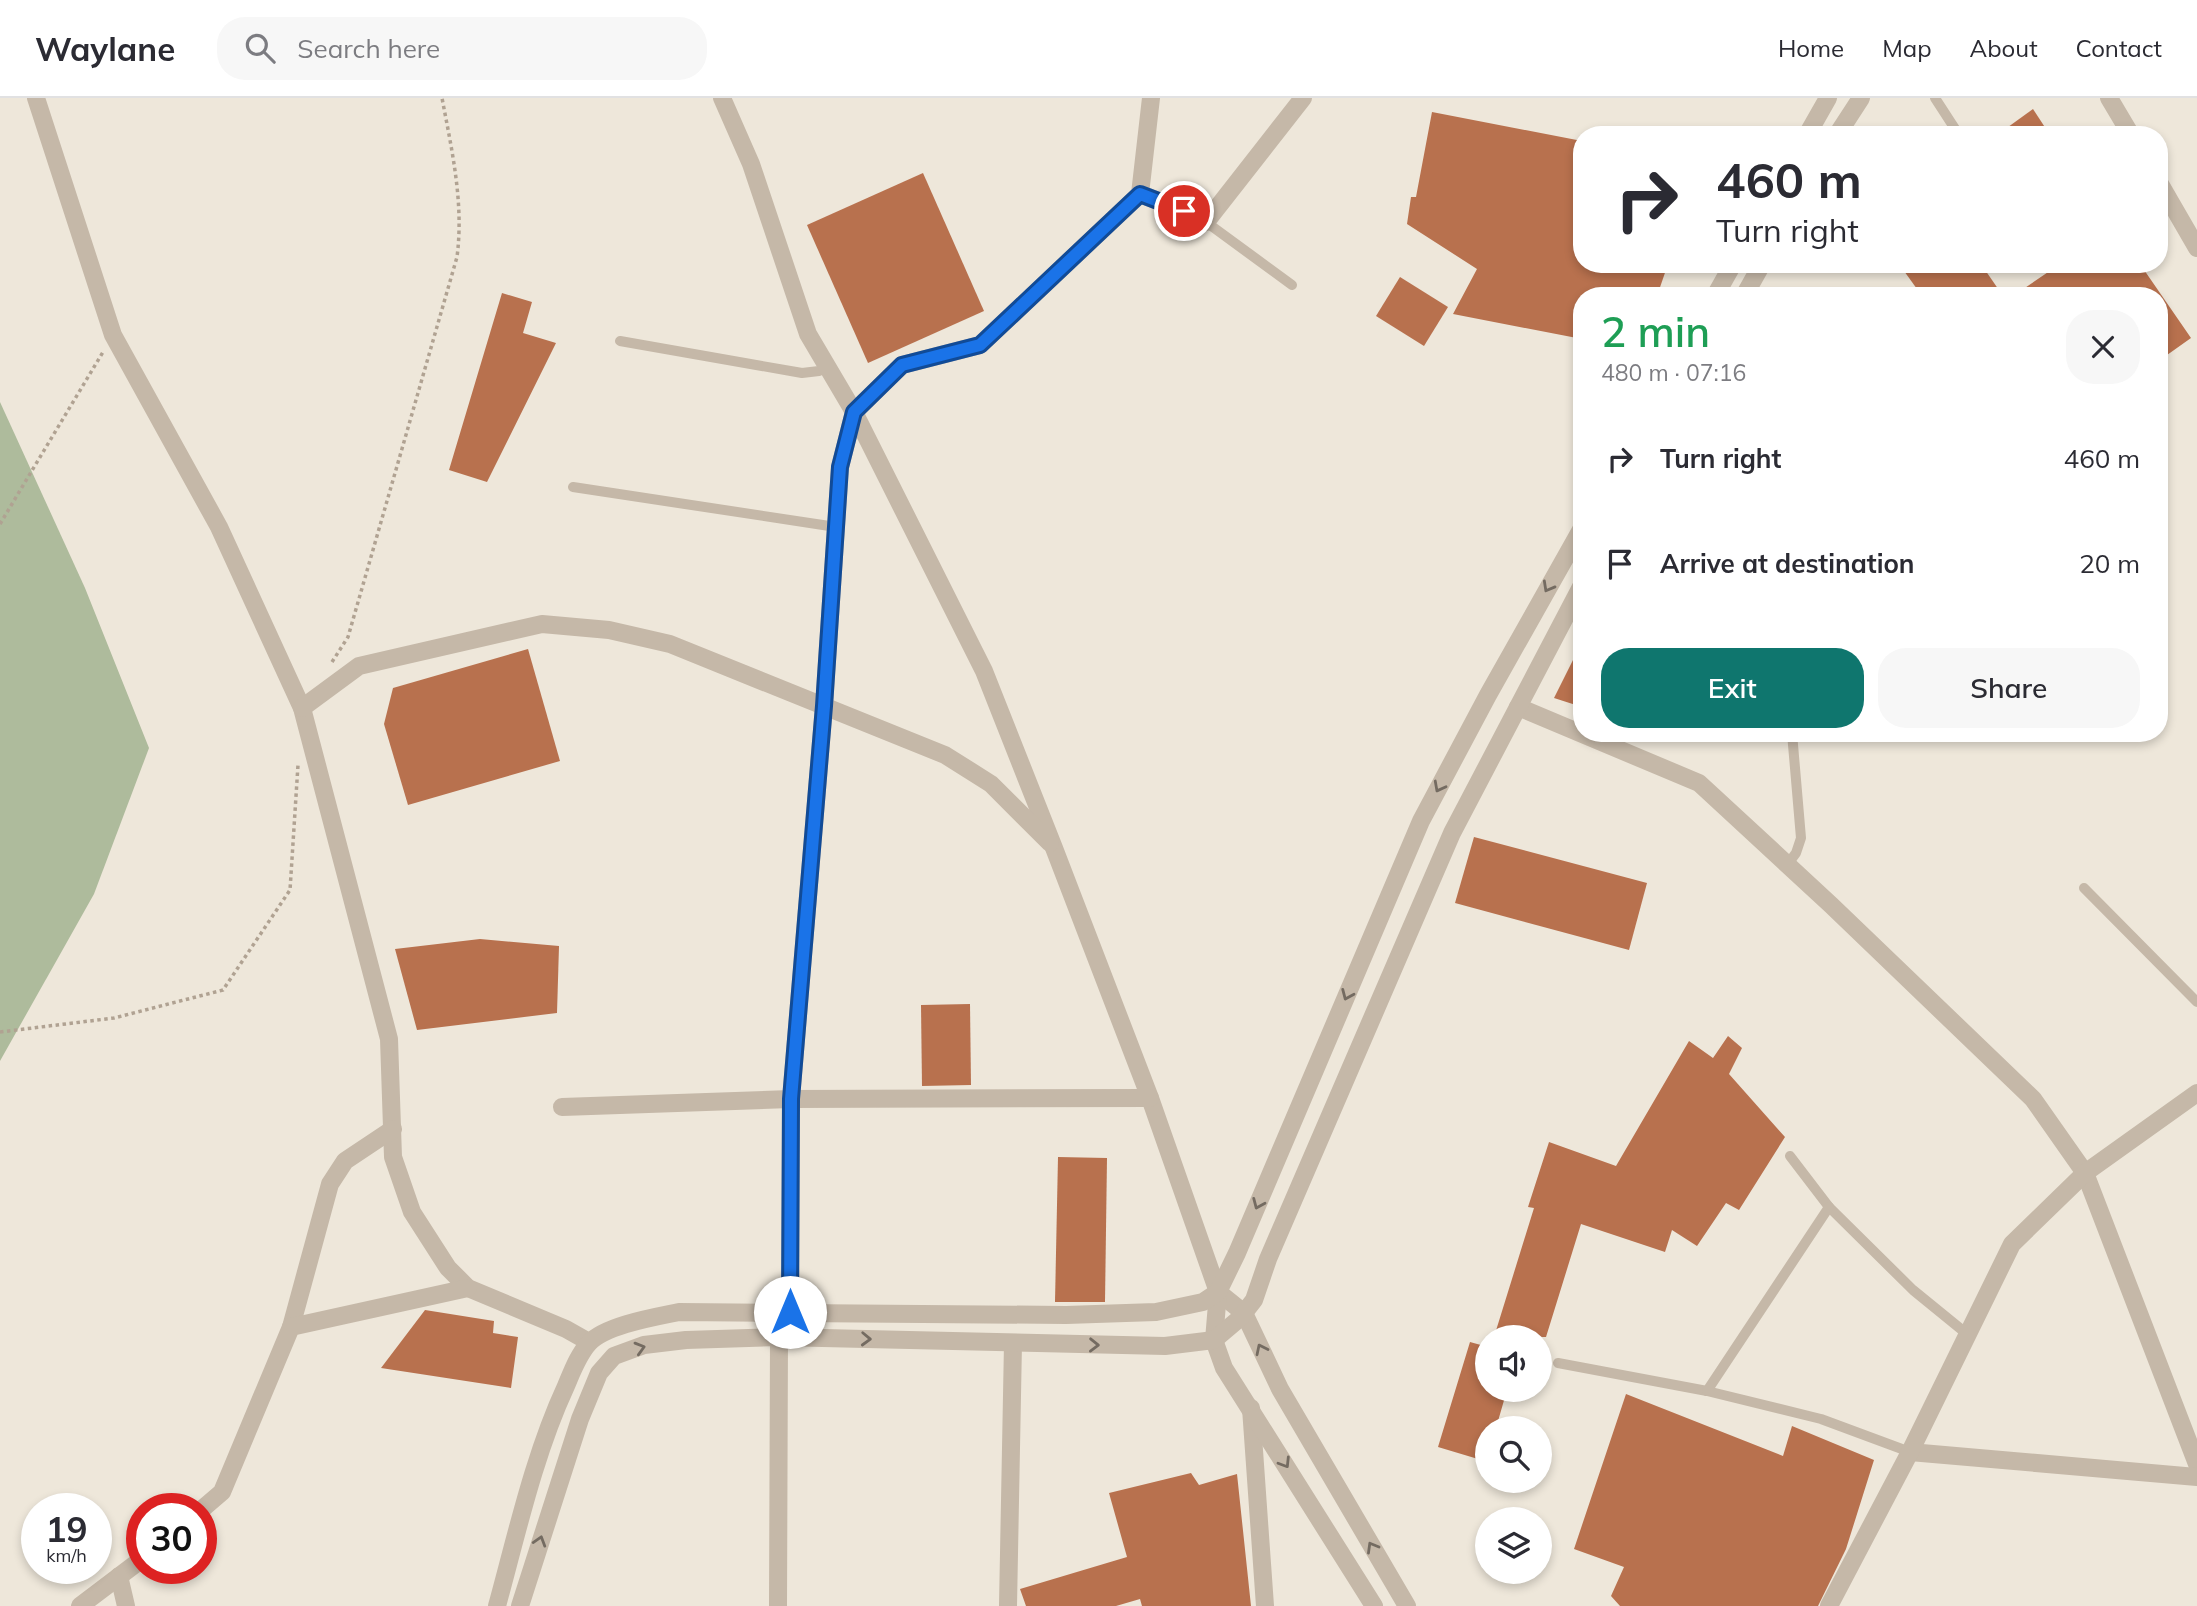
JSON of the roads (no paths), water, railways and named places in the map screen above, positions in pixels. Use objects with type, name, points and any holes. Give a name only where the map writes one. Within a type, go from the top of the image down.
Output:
[{"type":"street","points":[[36,98],[113,335],[219,527],[302,708],[389,1039],[393,1157],[412,1212],[447,1268],[468,1288],[566,1329],[589,1342],[607,1364]]},
{"type":"street","points":[[722,98],[751,164],[807,334],[854,412],[984,671],[1150,1098],[1218,1292],[1244,1313],[1280,1389],[1407,1606]]},
{"type":"street","points":[[790,1312],[791,1099],[824,706],[840,467],[854,412],[902,365],[980,345],[1140,194],[1152,98]]},
{"type":"street","points":[[1140,194],[1206,222],[1303,98]]},
{"type":"street","points":[[1812,126],[1828,98]]},
{"type":"street","points":[[1843,126],[1861,98]]},
{"type":"street","points":[[2109,98],[2126,126]]},
{"type":"street","points":[[2168,198],[2197,248]]},
{"type":"street","points":[[1374,1606],[1224,1368],[1214,1340],[1218,1292],[1421,821],[1573,544]]},
{"type":"street","points":[[520,1606],[580,1419],[599,1373],[614,1356],[644,1345],[686,1340],[779,1336],[1165,1346],[1214,1340],[1244,1313],[1254,1300],[1268,1259],[1452,833],[1573,601]]},
{"type":"street","points":[[302,708],[359,666],[542,624],[609,630],[670,644],[945,755],[991,784],[1054,848]]},
{"type":"street","points":[[1518,707],[1573,730]]},
{"type":"street","points":[[1601,742],[1699,783],[2034,1099],[2085,1173],[2197,1464]]},
{"type":"street","points":[[1829,1606],[1910,1452],[2012,1244],[2085,1173],[2197,1093]]},
{"type":"street","points":[[562,1107],[791,1099],[1150,1098]]},
{"type":"street","points":[[217,1496],[222,1492],[291,1327],[330,1184],[345,1161],[393,1129]]},
{"type":"street","points":[[291,1327],[468,1288]]},
{"type":"street","points":[[497,1606],[520,1520],[555,1409],[575,1364],[589,1342],[626,1323],[679,1312],[1066,1315],[1156,1312],[1203,1302],[1218,1292]]},
{"type":"street","points":[[1066,1315],[1067,1344]]},
{"type":"street","points":[[778,1606],[779,1336]]},
{"type":"street","points":[[1008,1606],[1013,1343]]},
{"type":"street","points":[[1251,1408],[1265,1606]]},
{"type":"street","points":[[1910,1452],[2197,1478]]},
{"type":"street","points":[[80,1606],[126,1571]]},
{"type":"street","points":[[119,1576],[126,1606]]},
{"type":"lane","points":[[1935,98],[1953,126]]},
{"type":"lane","points":[[1206,222],[1292,285]]},
{"type":"lane","points":[[620,341],[802,373],[819,371],[827,366]]},
{"type":"lane","points":[[573,487],[836,527]]},
{"type":"lane","points":[[1787,865],[1796,853],[1801,838],[1793,742]]},
{"type":"lane","points":[[2084,888],[2197,1002]]},
{"type":"lane","points":[[1790,1156],[1829,1207],[1913,1290],[1968,1334]]},
{"type":"lane","points":[[1707,1391],[1829,1207]]},
{"type":"lane","points":[[1558,1363],[1707,1391],[1821,1419],[1910,1452]]}]
